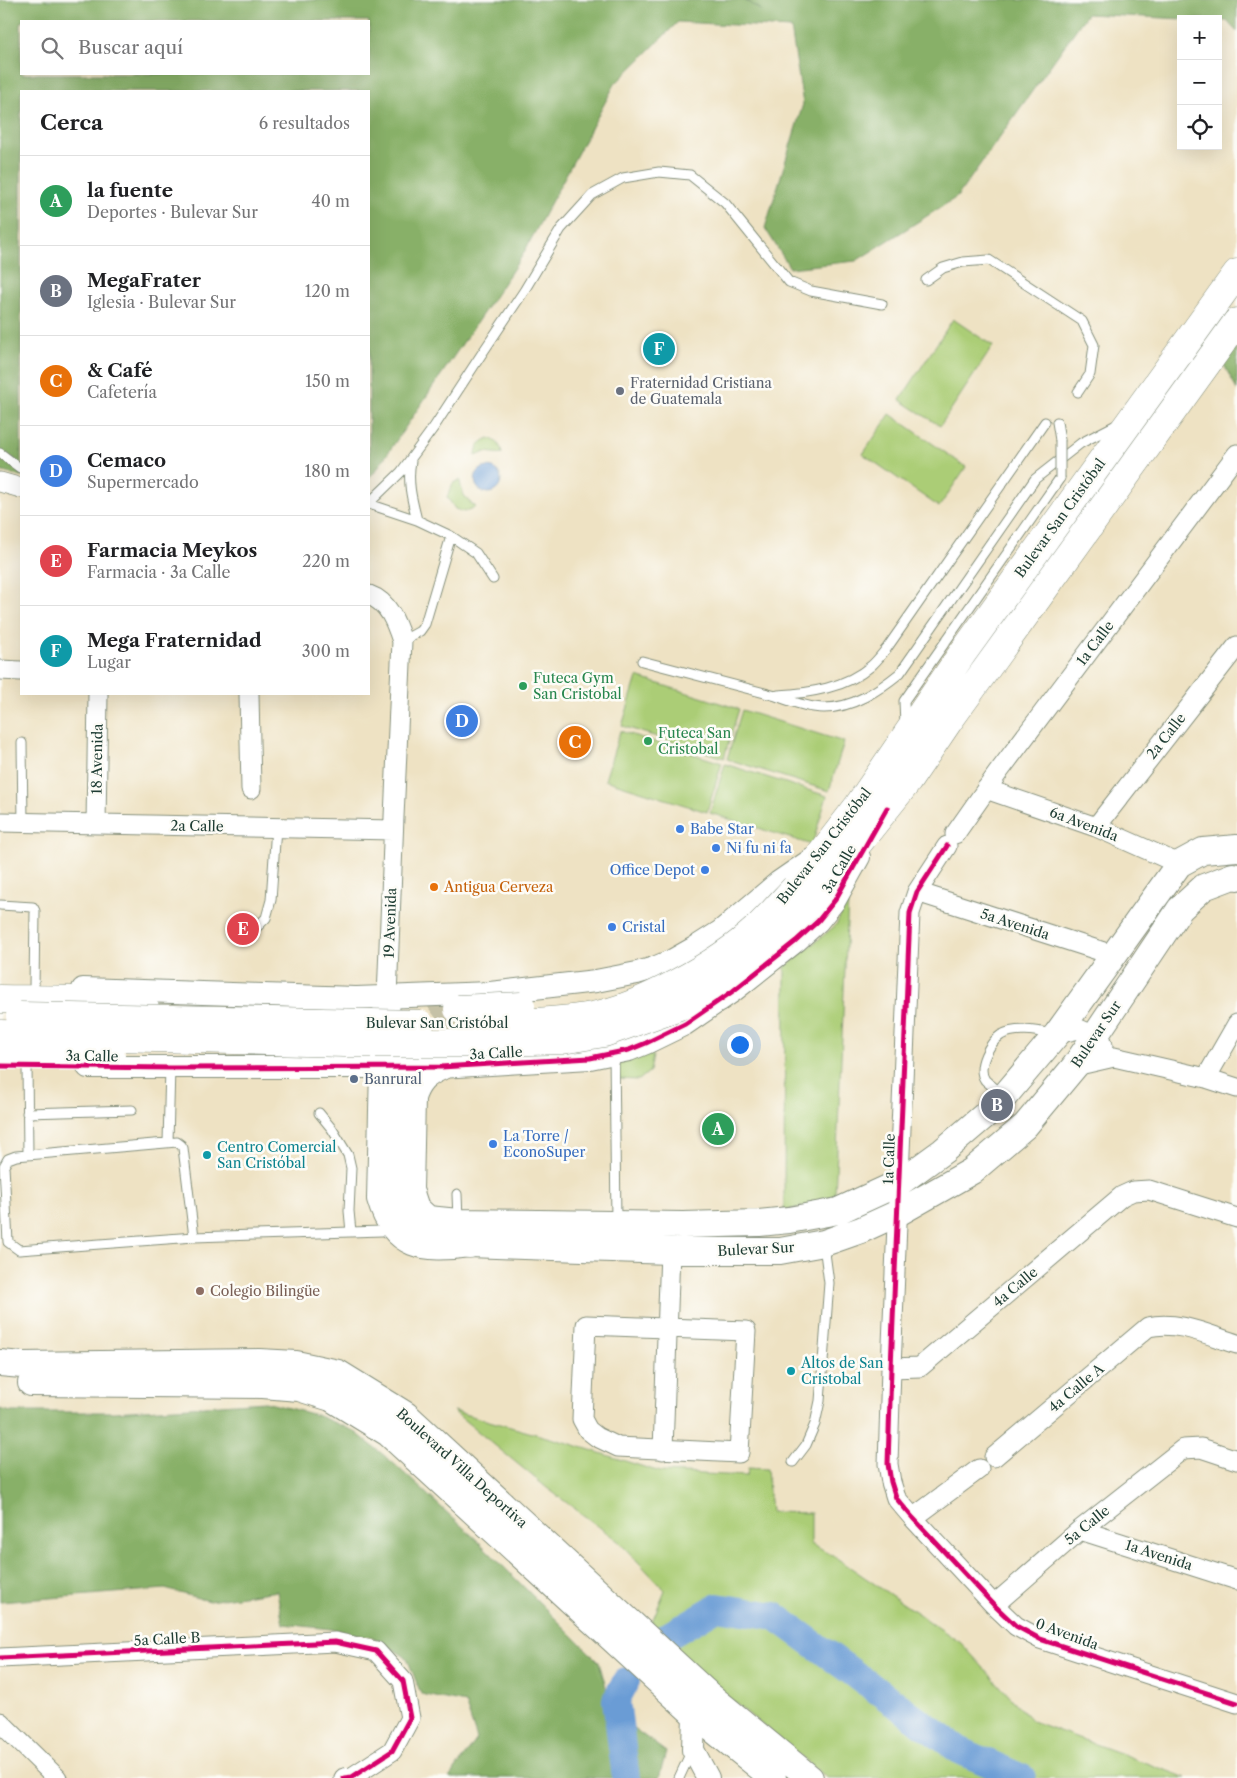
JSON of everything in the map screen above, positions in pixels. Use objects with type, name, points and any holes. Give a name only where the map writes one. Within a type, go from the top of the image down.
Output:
[{"type":"main road","name":"Bulevar San Cristóbal","points":[[0,1015],[491,1025],[592,1016],[624,1008],[671,986],[716,960],[802,896],[822,852],[858,806],[957,661],[1237,273]]},
{"type":"main road","name":"Bulevar San Cristóbal","points":[[0,1034],[344,1042],[476,1043],[562,1040],[604,1033],[682,1005],[728,977],[764,948],[802,896],[887,808],[1237,322]]},
{"type":"main road","name":"Bulevar Sur","points":[[393,1229],[407,1240],[422,1245],[442,1248],[463,1233],[616,1237],[789,1220],[838,1211],[899,1183],[942,1151],[997,1105],[1057,1034],[1179,864],[1203,850],[1236,847]]},
{"type":"main road","name":"Bulevar Sur","points":[[616,1237],[670,1251],[780,1251],[824,1243],[861,1230],[898,1213],[972,1171],[1025,1126],[1075,1066],[1180,909],[1204,887],[1233,876],[1237,877]]},
{"type":"main road","points":[[458,1009],[558,1004],[601,998],[633,989],[671,986]]},
{"type":"main road","name":"19 Avenida","points":[[387,998],[390,1077],[380,1199],[384,1214],[393,1229]]},
{"type":"main road","points":[[0,999],[85,1000],[139,1009],[164,1019]]},
{"type":"main road","points":[[0,1054],[250,1058],[286,1056],[344,1042]]},
{"type":"main road","points":[[441,1067],[428,1073],[420,1080],[412,1098],[410,1190],[416,1208],[428,1219],[463,1233]]},
{"type":"main road","points":[[390,1077],[397,1198],[400,1209],[417,1228],[428,1233],[445,1236],[463,1233]]},
{"type":"main road","name":"Boulevard Villa Deportiva","points":[[0,1363],[84,1374],[299,1388],[331,1398],[388,1433],[701,1704],[773,1778]]},
{"type":"main road","name":"Boulevard Villa Deportiva","points":[[0,1381],[84,1374]]},
{"type":"main road","name":"Boulevard Villa Deportiva","points":[[701,1704],[810,1778]]},
{"type":"street","name":"1a Calle","points":[[891,1482],[888,1464],[910,913],[917,892],[986,789],[1237,454]]},
{"type":"street","name":"19 Avenida","points":[[370,595],[377,598],[393,616],[402,641],[387,998]]},
{"type":"street","name":"2a Calle","points":[[1096,827],[1237,646]]},
{"type":"street","points":[[0,670],[20,671]]},
{"type":"street","name":"18 Avenida","points":[[96,824],[98,695]]},
{"type":"street","points":[[249,695],[250,789]]},
{"type":"street","name":"6a Avenida","points":[[986,789],[1096,827],[1179,864]]},
{"type":"street","name":"3a Calle","points":[[0,1066],[229,1068],[390,1077],[441,1067],[590,1058],[614,1054],[646,1043],[684,1024],[733,990],[796,941],[818,921],[834,900],[887,808]]},
{"type":"street","name":"2a Calle","points":[[0,822],[393,830]]},
{"type":"street","name":"3a Calle","points":[[0,987],[213,992],[327,998],[387,998],[490,993],[564,985],[637,973],[673,960],[721,931],[779,882],[822,852]]},
{"type":"street","name":"5a Avenida","points":[[917,892],[1113,955]]},
{"type":"street","points":[[564,985],[580,996],[585,1010],[590,1058]]},
{"type":"street","points":[[213,992],[226,1002],[234,1013],[241,1029],[240,1054],[236,1063],[229,1068]]},
{"type":"street","points":[[1206,1078],[1237,1024]]},
{"type":"street","points":[[1057,1034],[1079,1029],[1095,1036],[1114,1057]]},
{"type":"street","points":[[1075,1066],[1114,1057],[1206,1078],[1237,1088]]},
{"type":"street","name":"4a Calle","points":[[892,1368],[920,1367],[1122,1196],[1133,1191],[1149,1190],[1237,1218]]},
{"type":"street","points":[[663,1450],[670,1251]]},
{"type":"street","name":"4a Calle A","points":[[994,1457],[1148,1326],[1161,1324],[1176,1325],[1237,1344]]},
{"type":"street","points":[[586,1325],[668,1328],[746,1331],[739,1454],[618,1447],[588,1430],[582,1419],[586,1325]]},
{"type":"street","name":"5a Calle","points":[[994,1605],[1080,1530],[1183,1449],[1201,1448],[1237,1460]]},
{"type":"street","points":[[913,1518],[979,1469]]},
{"type":"street","name":"0 Avenida","points":[[891,1482],[896,1498],[913,1518],[1016,1626],[1040,1639],[1237,1702]]},
{"type":"street","name":"1a Avenida","points":[[1080,1530],[1237,1580]]},
{"type":"street","name":"5a Calle B","points":[[0,1658],[335,1642],[376,1651],[403,1680],[410,1718],[392,1751],[348,1778]]},
{"type":"street","points":[[701,1704],[693,1750],[708,1778]]},
{"type":"street","points":[[0,1722],[57,1778]]},
{"type":"lane","points":[[370,502],[401,472],[434,427],[524,291],[561,228],[592,195],[623,178],[659,172],[690,175],[726,204],[788,282],[811,291],[882,304]]},
{"type":"lane","points":[[926,280],[943,268],[963,262],[989,260],[1082,321],[1094,345],[1090,374],[1078,392]]},
{"type":"lane","points":[[642,661],[794,702],[824,708],[852,702],[880,689],[900,673],[1035,479],[1081,443],[1134,416]]},
{"type":"lane","points":[[776,696],[803,694],[825,689],[849,680],[871,666],[887,648],[1045,422]]},
{"type":"lane","points":[[905,737],[904,701],[1060,478],[1060,440],[1057,422]]},
{"type":"lane","points":[[0,453],[20,466]]},
{"type":"lane","points":[[412,456],[409,470],[410,492],[418,520]]},
{"type":"lane","points":[[10,485],[20,469]]},
{"type":"lane","points":[[370,503],[418,520],[452,536],[476,553],[493,579]]},
{"type":"lane","points":[[402,641],[420,631],[426,624],[452,536]]},
{"type":"lane","points":[[22,743],[22,823]]},
{"type":"lane","points":[[258,926],[266,918],[272,900],[276,827]]},
{"type":"lane","points":[[0,905],[28,906],[33,907],[35,911],[34,988]]},
{"type":"lane","points":[[1005,1096],[985,1079],[982,1069],[992,1042],[1002,1034],[1025,1030],[1057,1034]]},
{"type":"lane","points":[[614,1054],[616,1237]]},
{"type":"lane","points":[[27,1066],[28,1154]]},
{"type":"lane","points":[[168,1142],[170,1068]]},
{"type":"lane","points":[[28,1114],[132,1110]]},
{"type":"lane","points":[[319,1113],[332,1129],[348,1155],[352,1168],[349,1211],[351,1232]]},
{"type":"lane","points":[[194,1237],[183,1148],[177,1142],[28,1154],[8,1159],[4,1166],[8,1242],[18,1250],[194,1237],[382,1231],[393,1229]]},
{"type":"lane","points":[[457,1194],[463,1233]]},
{"type":"lane","points":[[793,1462],[806,1445],[815,1424],[820,1402],[829,1283],[824,1243]]},
{"type":"lane","points":[[679,1778],[693,1750]]},
{"type":"green space","points":[[0,0],[744,0],[762,11],[746,0],[1237,0],[1237,32],[1227,21],[1222,21],[1222,15],[1177,15],[1177,19],[1087,14],[957,197],[856,261],[790,268],[765,228],[803,104],[791,28],[678,22],[615,84],[522,256],[375,472],[370,476],[370,90],[20,90],[20,477],[0,471]]},
{"type":"green space","points":[[953,319],[993,346],[940,426],[900,400]]},
{"type":"green space","points":[[1237,347],[1237,390],[1223,363]]},
{"type":"green space","points":[[890,414],[966,467],[939,507],[863,454]]},
{"type":"green space","points":[[489,438],[498,444],[502,454],[485,452],[476,456],[479,445]]},
{"type":"green space","points":[[460,480],[464,495],[476,507],[464,512],[455,509],[447,497],[453,483]]},
{"type":"green space","points":[[637,677],[739,709],[724,758],[622,726]]},
{"type":"green space","points":[[742,710],[844,742],[829,791],[727,759]]},
{"type":"green space","points":[[620,731],[722,763],[707,812],[605,780]]},
{"type":"green space","points":[[725,764],[827,796],[812,845],[710,813]]},
{"type":"green space","points":[[848,900],[835,1196],[784,1211],[785,967],[836,925]]},
{"type":"green space","points":[[649,1049],[653,1056],[650,1071],[639,1080],[616,1079],[616,1058]]},
{"type":"green space","points":[[265,1402],[316,1415],[354,1431],[391,1461],[479,1542],[599,1662],[613,1713],[666,1752],[659,1778],[449,1778],[477,1739],[465,1703],[421,1694],[407,1658],[377,1639],[331,1629],[283,1624],[277,1591],[209,1601],[165,1589],[0,1602],[0,1409],[11,1412],[114,1412]]},
{"type":"green space","points":[[453,1411],[568,1443],[660,1472],[747,1476],[748,1468],[767,1469],[771,1512],[811,1513],[811,1544],[838,1559],[961,1643],[1032,1721],[1187,1778],[827,1778],[690,1666],[651,1624],[665,1590],[618,1541],[547,1488]]},
{"type":"water","points":[[488,467],[497,471],[501,480],[497,489],[488,493],[479,489],[475,480],[479,471]]},
{"type":"waterway","points":[[663,1639],[717,1607],[775,1616],[959,1750],[1022,1778]]},
{"type":"waterway","points":[[626,1681],[616,1700],[626,1778]]},
{"type":"tunnel","points":[[413,1053],[421,1037],[435,1020],[458,1009]]},
{"type":"cycle path","points":[[0,1066],[170,1068],[441,1067],[590,1058],[629,1050],[685,1024],[733,991],[818,921],[835,900],[887,808]]},
{"type":"cycle path","points":[[947,846],[917,892],[910,913],[888,1464],[896,1498],[994,1605],[1016,1626],[1040,1639],[1237,1703]]},
{"type":"cycle path","points":[[0,1658],[335,1642],[376,1651],[403,1681],[410,1718],[392,1751],[352,1777],[344,1778]]},
{"type":"place","name":"Mega Fraternidad","points":[[659,349]]},
{"type":"place","name":"Fraternidad Cristiana de Guatemala","points":[[620,391]]},
{"type":"place","name":"Futeca Gym San Cristobal","points":[[523,686]]},
{"type":"place","name":"Cemaco","points":[[462,721]]},
{"type":"place","name":"Futeca San Cristobal","points":[[648,741]]},
{"type":"place","name":"& Café","points":[[575,742]]},
{"type":"place","name":"Babe Star","points":[[680,829]]},
{"type":"place","name":"Ni fu ni fa","points":[[716,848]]},
{"type":"place","name":"Office Depot","points":[[705,870]]},
{"type":"place","name":"Antigua Cerveza","points":[[434,887]]},
{"type":"place","name":"Cristal","points":[[612,927]]},
{"type":"place","name":"Farmacia Meykos","points":[[243,929]]},
{"type":"place","name":"Banrural","points":[[354,1079]]},
{"type":"place","name":"MegaFrater","points":[[997,1105]]},
{"type":"place","name":"la fuente","points":[[718,1129]]},
{"type":"place","name":"La Torre / EconoSuper","points":[[493,1144]]},
{"type":"place","name":"Centro Comercial San Cristóbal","points":[[207,1155]]},
{"type":"place","name":"Colegio Bilingüe","points":[[200,1291]]},
{"type":"place","name":"Altos de San Cristobal","points":[[791,1371]]}]
